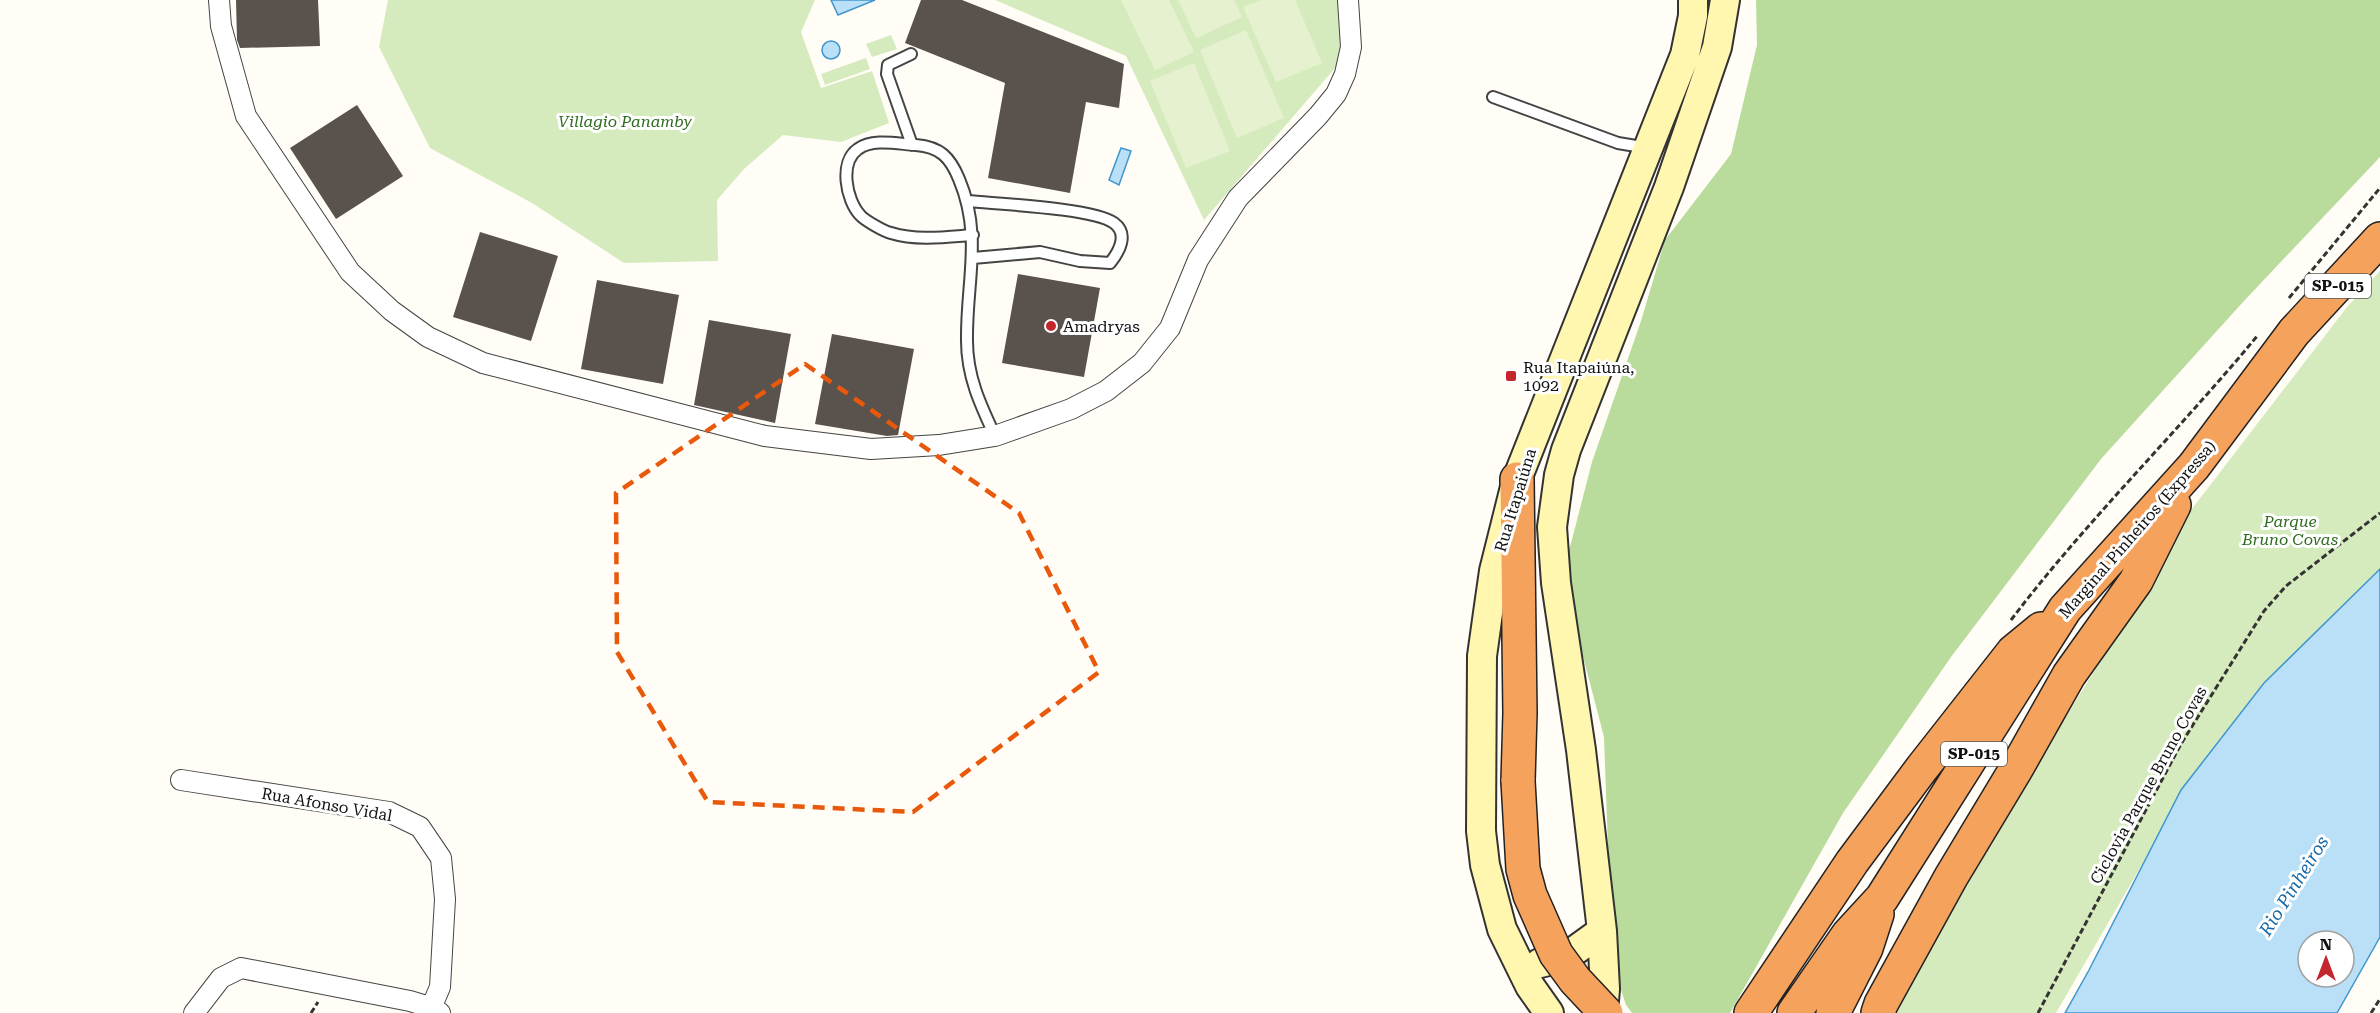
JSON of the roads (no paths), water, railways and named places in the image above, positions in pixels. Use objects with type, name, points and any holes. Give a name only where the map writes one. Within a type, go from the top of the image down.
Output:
[{"type":"highway","points":[[2294,332],[2380,220]]},
{"type":"highway","name":"Marginal Pinheiros (Expressa)","points":[[1882,898],[2065,609],[2194,466],[2294,332],[2380,239]]},
{"type":"highway","points":[[1878,1013],[1951,877],[2069,675],[2136,581],[2194,466]]},
{"type":"highway","points":[[1517,479],[1520,713],[1518,781],[1523,869],[1530,895],[1556,954],[1575,980],[1608,1007]]},
{"type":"highway","points":[[1751,1013],[1852,862],[1936,750],[2013,652],[2065,609]]},
{"type":"highway","points":[[1794,1013],[1848,935],[1882,898]]},
{"type":"highway","name":"SP-015","points":[[1833,1013],[1866,948],[1882,898]]},
{"type":"main road","name":"Rua Itapaiúna","points":[[1549,1013],[1517,961],[1503,929],[1485,865],[1481,831],[1482,656],[1494,571],[1517,479],[1684,55],[1693,16],[1693,0]]},
{"type":"main road","name":"Rua Itapaiúna","points":[[1608,1007],[1602,931],[1581,750],[1556,583],[1552,527],[1558,475],[1669,187],[1717,47],[1725,0]]},
{"type":"main road","points":[[1517,961],[1551,962],[1566,957],[1602,931]]},
{"type":"street","points":[[219,0],[221,26],[246,116],[350,272],[392,311],[428,337],[483,363],[765,436],[871,449],[939,445],[995,436],[1071,409],[1106,391],[1142,363],[1170,328],[1198,260],[1238,198],[1318,116],[1336,94],[1345,74],[1351,46],[1348,0]]},
{"type":"street","name":"Rua Afonso Vidal","points":[[181,780],[389,812],[420,827],[441,858],[445,899],[440,987],[434,1011]]},
{"type":"street","points":[[194,1013],[221,978],[241,968],[410,1001],[434,1011]]},
{"type":"lane","points":[[911,54],[888,65],[887,74],[912,145]]},
{"type":"lane","points":[[1492,97],[1618,143],[1648,148]]},
{"type":"lane","points":[[973,235],[924,238],[890,233],[860,215],[850,195],[846,176],[848,159],[859,148],[875,143],[912,145],[929,147],[946,156],[956,171],[968,201],[973,235],[967,341],[970,374],[975,392],[995,436]]},
{"type":"lane","points":[[968,201],[1036,206],[1101,217],[1114,223],[1121,233],[1122,240],[1116,256],[1110,263],[1080,261],[1040,252],[973,258]]},
{"type":"water","points":[[831,0],[875,0],[838,15]]},
{"type":"water","points":[[827,41],[835,41],[840,46],[838,57],[827,59],[822,54],[822,46]]},
{"type":"water","points":[[1121,148],[1131,151],[1119,185],[1109,180]]},
{"type":"water","name":"Rio Pinheiros","points":[[2380,569],[2380,937],[2356,979],[2356,929],[2296,929],[2296,989],[2351,989],[2337,1013],[2065,1013],[2181,790],[2264,683]]},
{"type":"place","name":"Amadryas","points":[[1051,326]]},
{"type":"place","name":"Rua Itapaiúna, 1092","points":[[1511,376]]},
{"type":"park label","name":"Villagio Panamby","points":[[625,121]]},
{"type":"park label","name":"Parque Bruno Covas","points":[[2290,530]]}]
